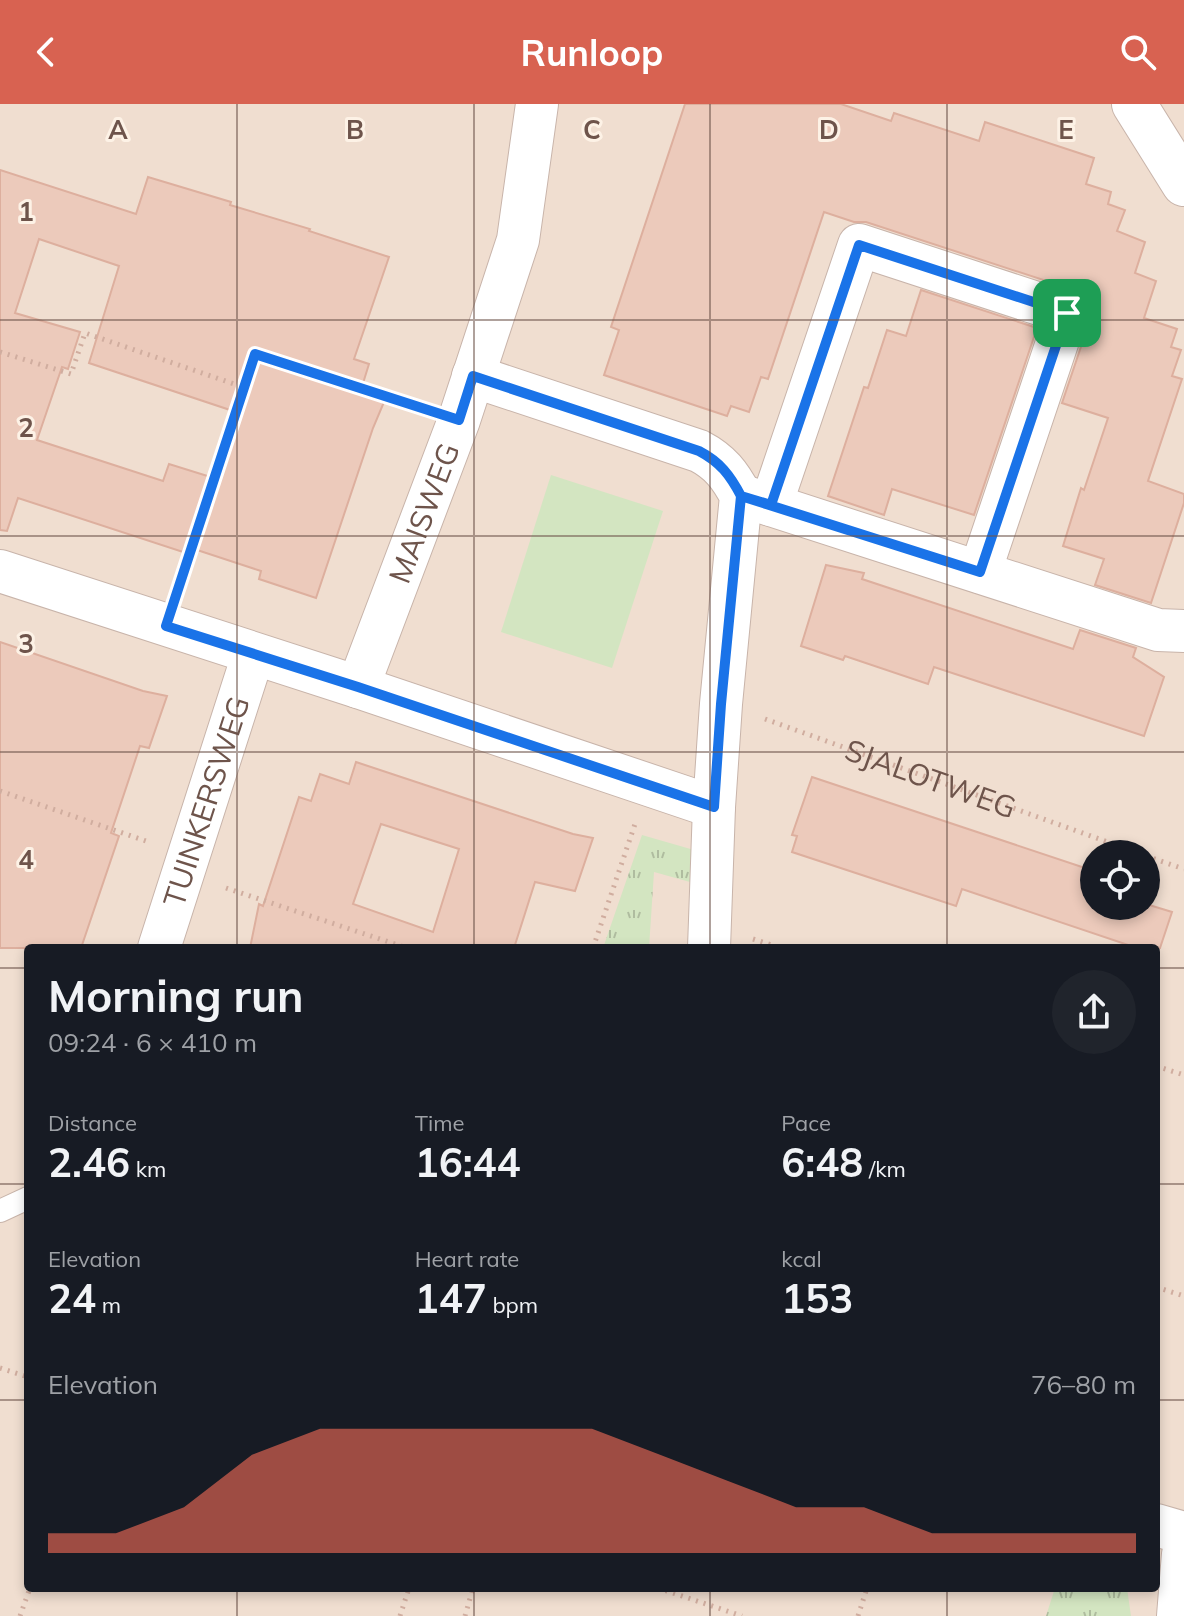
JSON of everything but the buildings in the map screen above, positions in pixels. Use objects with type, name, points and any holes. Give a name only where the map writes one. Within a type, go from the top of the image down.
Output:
[{"type":"street","name":"MAISWEG","points":[[358,687],[459,420],[518,240],[537,104]]},
{"type":"street","points":[[1134,104],[1184,184]]},
{"type":"street","points":[[709,944],[721,704],[756,500],[859,245],[1067,313],[980,572]]},
{"type":"street","points":[[473,376],[699,451],[715,459],[756,500],[1158,630],[1184,631]]},
{"type":"street","points":[[0,571],[714,807]]},
{"type":"street","name":"TUINKERSWEG","points":[[160,944],[253,655]]},
{"type":"street","points":[[1160,1526],[1184,1533]]},
{"type":"street","points":[[1179,1616],[1184,1554]]},
{"type":"lane","points":[[0,1211],[24,1200]]},
{"type":"path","points":[[0,352],[71,374],[85,333],[243,387]]},
{"type":"path","points":[[166,626],[255,354],[459,420]]},
{"type":"path","name":"SJALOTWEG","points":[[721,704],[1101,840]]},
{"type":"path","points":[[594,944],[648,784]]},
{"type":"path","points":[[0,791],[394,944]]},
{"type":"path","name":"SJALOTWEG","points":[[1160,861],[1184,869]]},
{"type":"path","points":[[1160,1067],[1184,1075]]},
{"type":"path","points":[[1160,1288],[1184,1296]]},
{"type":"path","points":[[0,1368],[24,1376]]},
{"type":"path","points":[[20,1616],[29,1592]]},
{"type":"path","points":[[400,1616],[408,1592]]},
{"type":"path","points":[[465,1616],[472,1592]]},
{"type":"path","points":[[670,1592],[742,1616]]},
{"type":"path","points":[[858,1616],[866,1592]]},
{"type":"shaded area","points":[[0,104],[1184,104],[1184,1616],[0,1616]]},
{"type":"green space","points":[[551,475],[663,511],[612,668],[501,632]]},
{"type":"green space","points":[[642,835],[694,850],[690,882],[654,872],[649,944],[604,944]]},
{"type":"green space","points":[[1054,1592],[1128,1592],[1131,1616],[1046,1616]]},
{"type":"route","points":[[1067,313],[859,245],[771,505],[741,496],[729,473],[715,459],[699,451],[473,376],[459,420],[255,354],[166,626],[714,807],[741,496],[980,572],[1067,313]]}]
